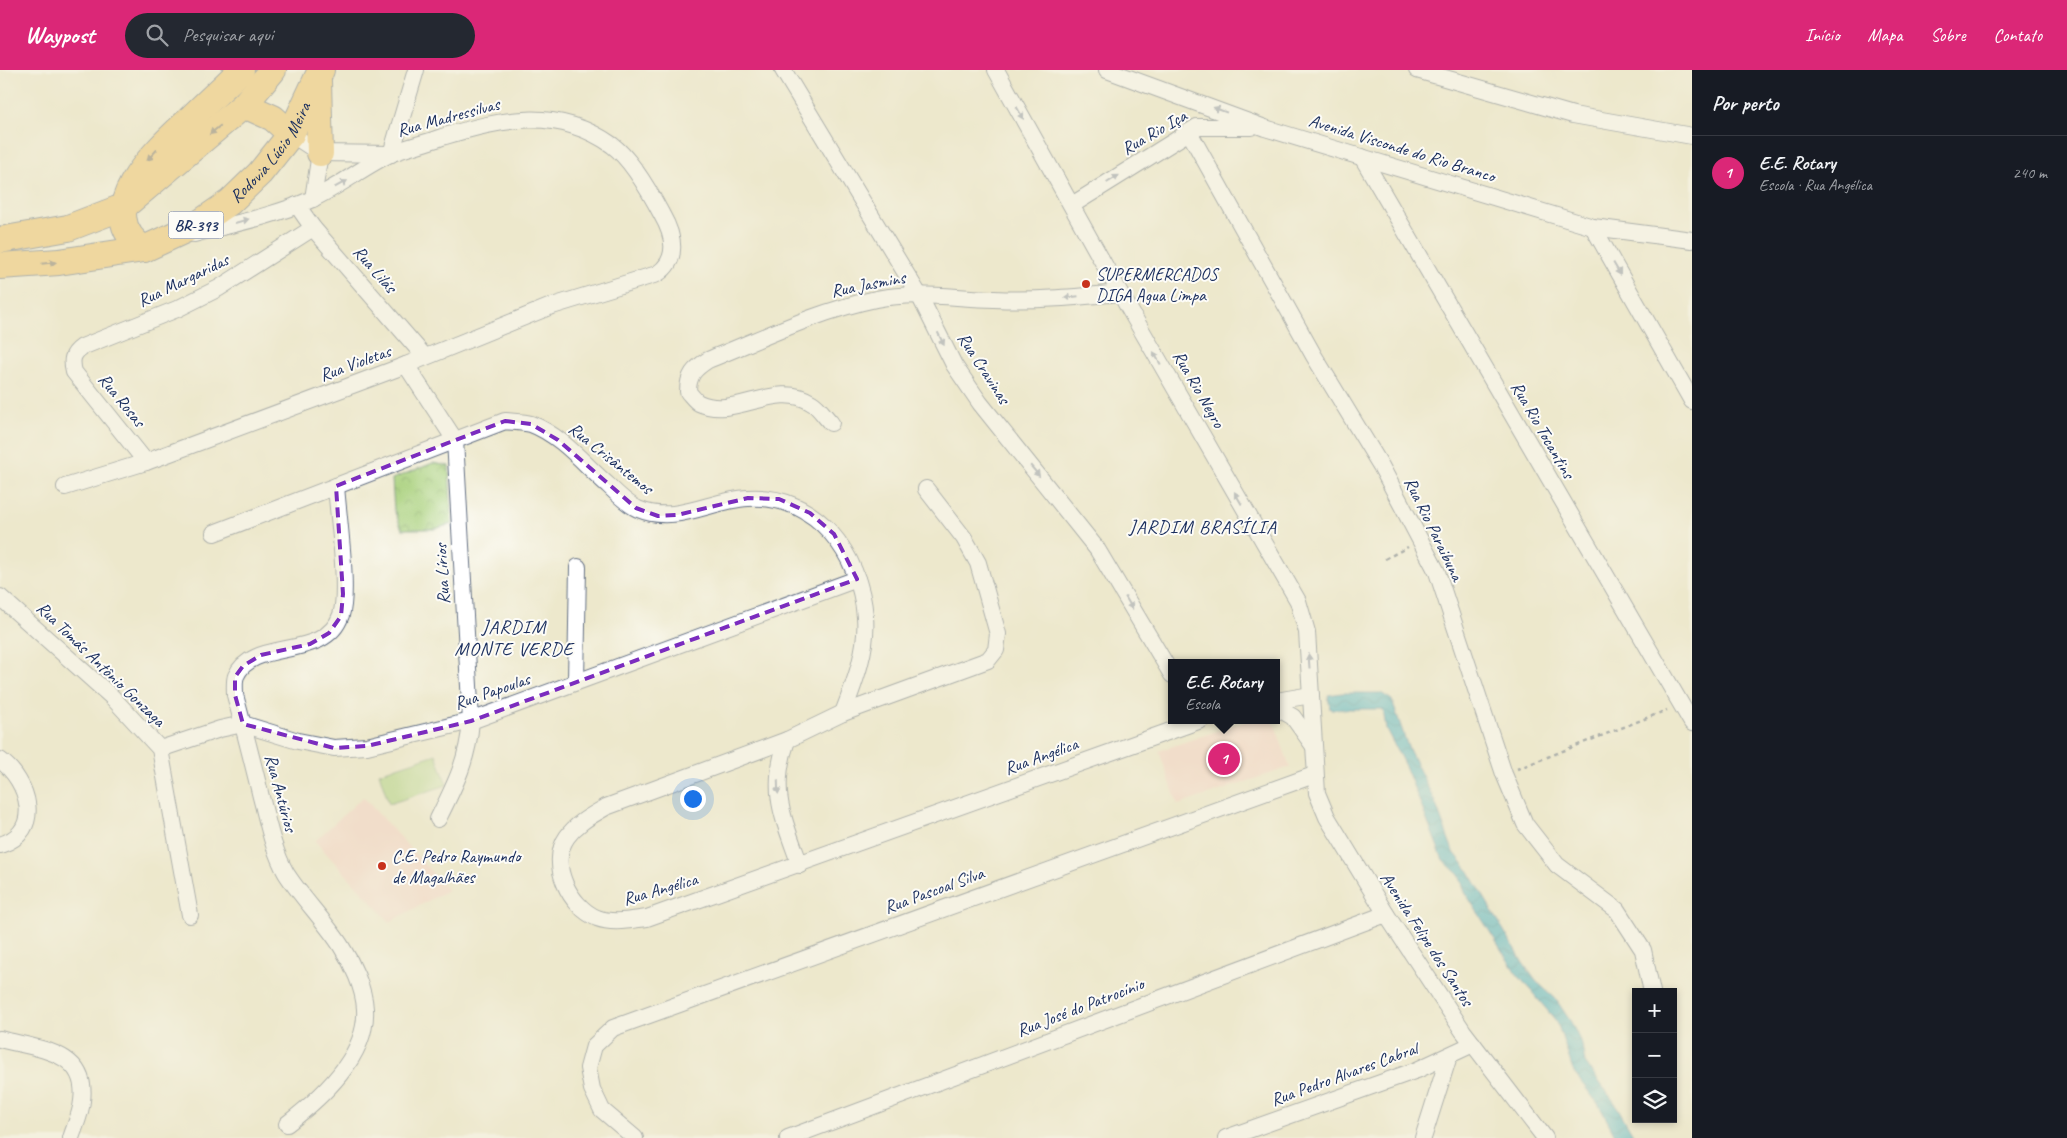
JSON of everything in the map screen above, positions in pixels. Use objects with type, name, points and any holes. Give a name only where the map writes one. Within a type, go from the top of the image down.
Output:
[{"type":"main road","points":[[0,240],[68,228],[123,207],[244,105],[273,70]]},
{"type":"main road","points":[[144,249],[133,241],[128,233],[123,207],[132,183],[150,157],[241,71]]},
{"type":"main road","points":[[319,74],[320,153]]},
{"type":"main road","name":"Rodovia Lúcio Meira","points":[[0,266],[59,262],[144,249],[198,224],[230,202],[260,173],[291,134],[319,74]]},
{"type":"main road","points":[[244,105],[272,118],[291,134]]},
{"type":"street","points":[[291,134],[320,153],[391,154],[416,70]]},
{"type":"street","name":"Rua Cravinas","points":[[783,70],[919,295],[954,365],[980,403],[1097,549],[1168,668]]},
{"type":"street","name":"Rua Rio Negro","points":[[996,70],[1120,292],[1298,601],[1307,632],[1313,745]]},
{"type":"street","name":"Avenida Visconde do Rio Branco","points":[[1106,70],[1178,94],[1265,128],[1593,227],[1692,240]]},
{"type":"street","points":[[1417,70],[1573,115],[1692,136]]},
{"type":"street","name":"Rua Rio Paraibuna","points":[[1178,94],[1193,105],[1197,111],[1193,130],[1314,356],[1381,466],[1437,572],[1504,774],[1525,824],[1557,865],[1617,910],[1643,950],[1651,988]]},
{"type":"street","name":"Rua Madressilvas","points":[[144,249],[297,206],[313,199],[391,154],[488,123],[532,118],[574,125],[613,146],[646,184],[668,224],[673,251],[668,267],[657,274]]},
{"type":"street","name":"Rua Rio Iça","points":[[1072,205],[1193,130],[1265,128]]},
{"type":"street","points":[[313,199],[320,153]]},
{"type":"street","name":"Rua Rio Tocantins","points":[[1362,157],[1687,702],[1692,723]]},
{"type":"street","name":"Rua Lilás","points":[[297,206],[313,228],[425,358]]},
{"type":"street","points":[[1593,227],[1692,401]]},
{"type":"street","name":"Rua Margaridas","points":[[72,362],[74,352],[82,347],[177,309],[219,288],[313,228]]},
{"type":"street","name":"Rua Violetas","points":[[65,487],[146,462],[425,358],[549,307],[657,274]]},
{"type":"street","name":"Rua Jasmins","points":[[831,423],[813,403],[797,396],[776,395],[715,407],[698,403],[688,392],[688,379],[695,368],[708,360],[825,313],[877,299],[919,295],[995,300],[1060,298],[1120,292]]},
{"type":"street","name":"Rua Rosas","points":[[72,362],[80,380],[146,462]]},
{"type":"street","name":"Rua Lírios","points":[[406,365],[455,440],[471,721],[469,748],[438,819]]},
{"type":"street","name":"Rua Crisântemos","points":[[214,533],[505,422],[531,424],[558,440],[636,508],[658,516],[677,515],[748,498],[779,499],[810,513],[834,534],[857,580],[866,618],[860,667],[843,713]]},
{"type":"street","name":"Rua Antúrios","points":[[287,1124],[311,1106],[331,1085],[350,1060],[361,1036],[365,1009],[360,985],[341,947],[286,873],[272,839],[235,694],[235,677],[243,666],[261,655],[310,644],[329,633],[340,616],[344,594],[336,486]]},
{"type":"street","name":"Rua Angélica","points":[[926,489],[964,538],[978,563],[998,634],[996,650],[988,660],[843,713],[787,740],[606,807],[583,820],[566,839],[560,861],[562,880],[577,903],[597,918],[619,922],[647,918],[800,865],[1189,724]]},
{"type":"street","points":[[576,682],[578,567]]},
{"type":"street","name":"Rua Papoulas","points":[[160,749],[220,729],[243,724],[298,741],[334,748],[368,746],[471,721],[857,580]]},
{"type":"street","name":"Rua Tomás Antônio Gonzaga","points":[[0,597],[112,697],[160,749],[190,915]]},
{"type":"street","points":[[1280,700],[1311,695]]},
{"type":"street","points":[[1280,709],[1293,717],[1313,745]]},
{"type":"street","points":[[787,740],[779,764],[777,790],[782,814],[800,865]]},
{"type":"street","name":"Avenida Felipe dos Santos","points":[[1313,745],[1317,793],[1326,817],[1386,914],[1473,1044],[1545,1138]]},
{"type":"street","points":[[0,760],[12,769],[23,787],[29,811],[24,830],[9,842],[0,845]]},
{"type":"street","name":"Rua Pascoal Silva","points":[[635,1138],[602,1110],[592,1089],[588,1068],[594,1046],[613,1028],[1314,775]]},
{"type":"street","name":"Rua José do Patrocínio","points":[[788,1138],[1386,914]]},
{"type":"street","points":[[0,1040],[60,1054],[76,1066],[82,1083],[82,1101],[71,1138]]},
{"type":"street","name":"Rua Pedro Alvares Cabral","points":[[1226,1138],[1417,1070],[1473,1044]]},
{"type":"street","points":[[1423,1138],[1449,1056]]},
{"type":"path","points":[[1385,559],[1421,541]]},
{"type":"path","points":[[1504,774],[1687,702]]},
{"type":"highlighted area","points":[[505,421],[531,424],[558,440],[636,508],[658,516],[677,515],[748,498],[779,499],[810,513],[834,534],[857,579],[471,721],[367,746],[334,748],[243,724],[235,695],[235,677],[243,666],[261,655],[310,644],[329,633],[341,616],[343,594],[336,486]]},
{"type":"shaded area","points":[[1237,724],[1274,724],[1290,767],[1178,805],[1159,751]]},
{"type":"shaded area","name":"C.E. Pedro Raymundo de Magalhães","points":[[363,797],[448,890],[390,922],[315,841]]},
{"type":"green space","points":[[433,463],[449,466],[452,524],[434,529],[402,529],[394,510],[392,479]]},
{"type":"green space","points":[[436,754],[447,785],[389,804],[379,773]]},
{"type":"water","points":[[1381,693],[1392,700],[1408,747],[1435,802],[1453,851],[1467,868],[1523,963],[1536,981],[1555,998],[1571,1022],[1582,1045],[1585,1063],[1615,1103],[1635,1138],[1617,1138],[1599,1105],[1574,1073],[1557,1022],[1516,973],[1466,894],[1459,875],[1443,860],[1406,768],[1386,729],[1383,709],[1330,709],[1328,695]]},
{"type":"place","name":"SUPERMERCADOS DIGA Agua Limpa","points":[[1086,284]]},
{"type":"place","name":"E.E. Rotary","points":[[1224,759]]},
{"type":"place","name":"C.E. Pedro Raymundo de Magalhães","points":[[382,866]]},
{"type":"district","name":"JARDIM BRASÍLIA","points":[[1203,526]]},
{"type":"district","name":"JARDIM MONTE VERDE","points":[[514,637]]}]
